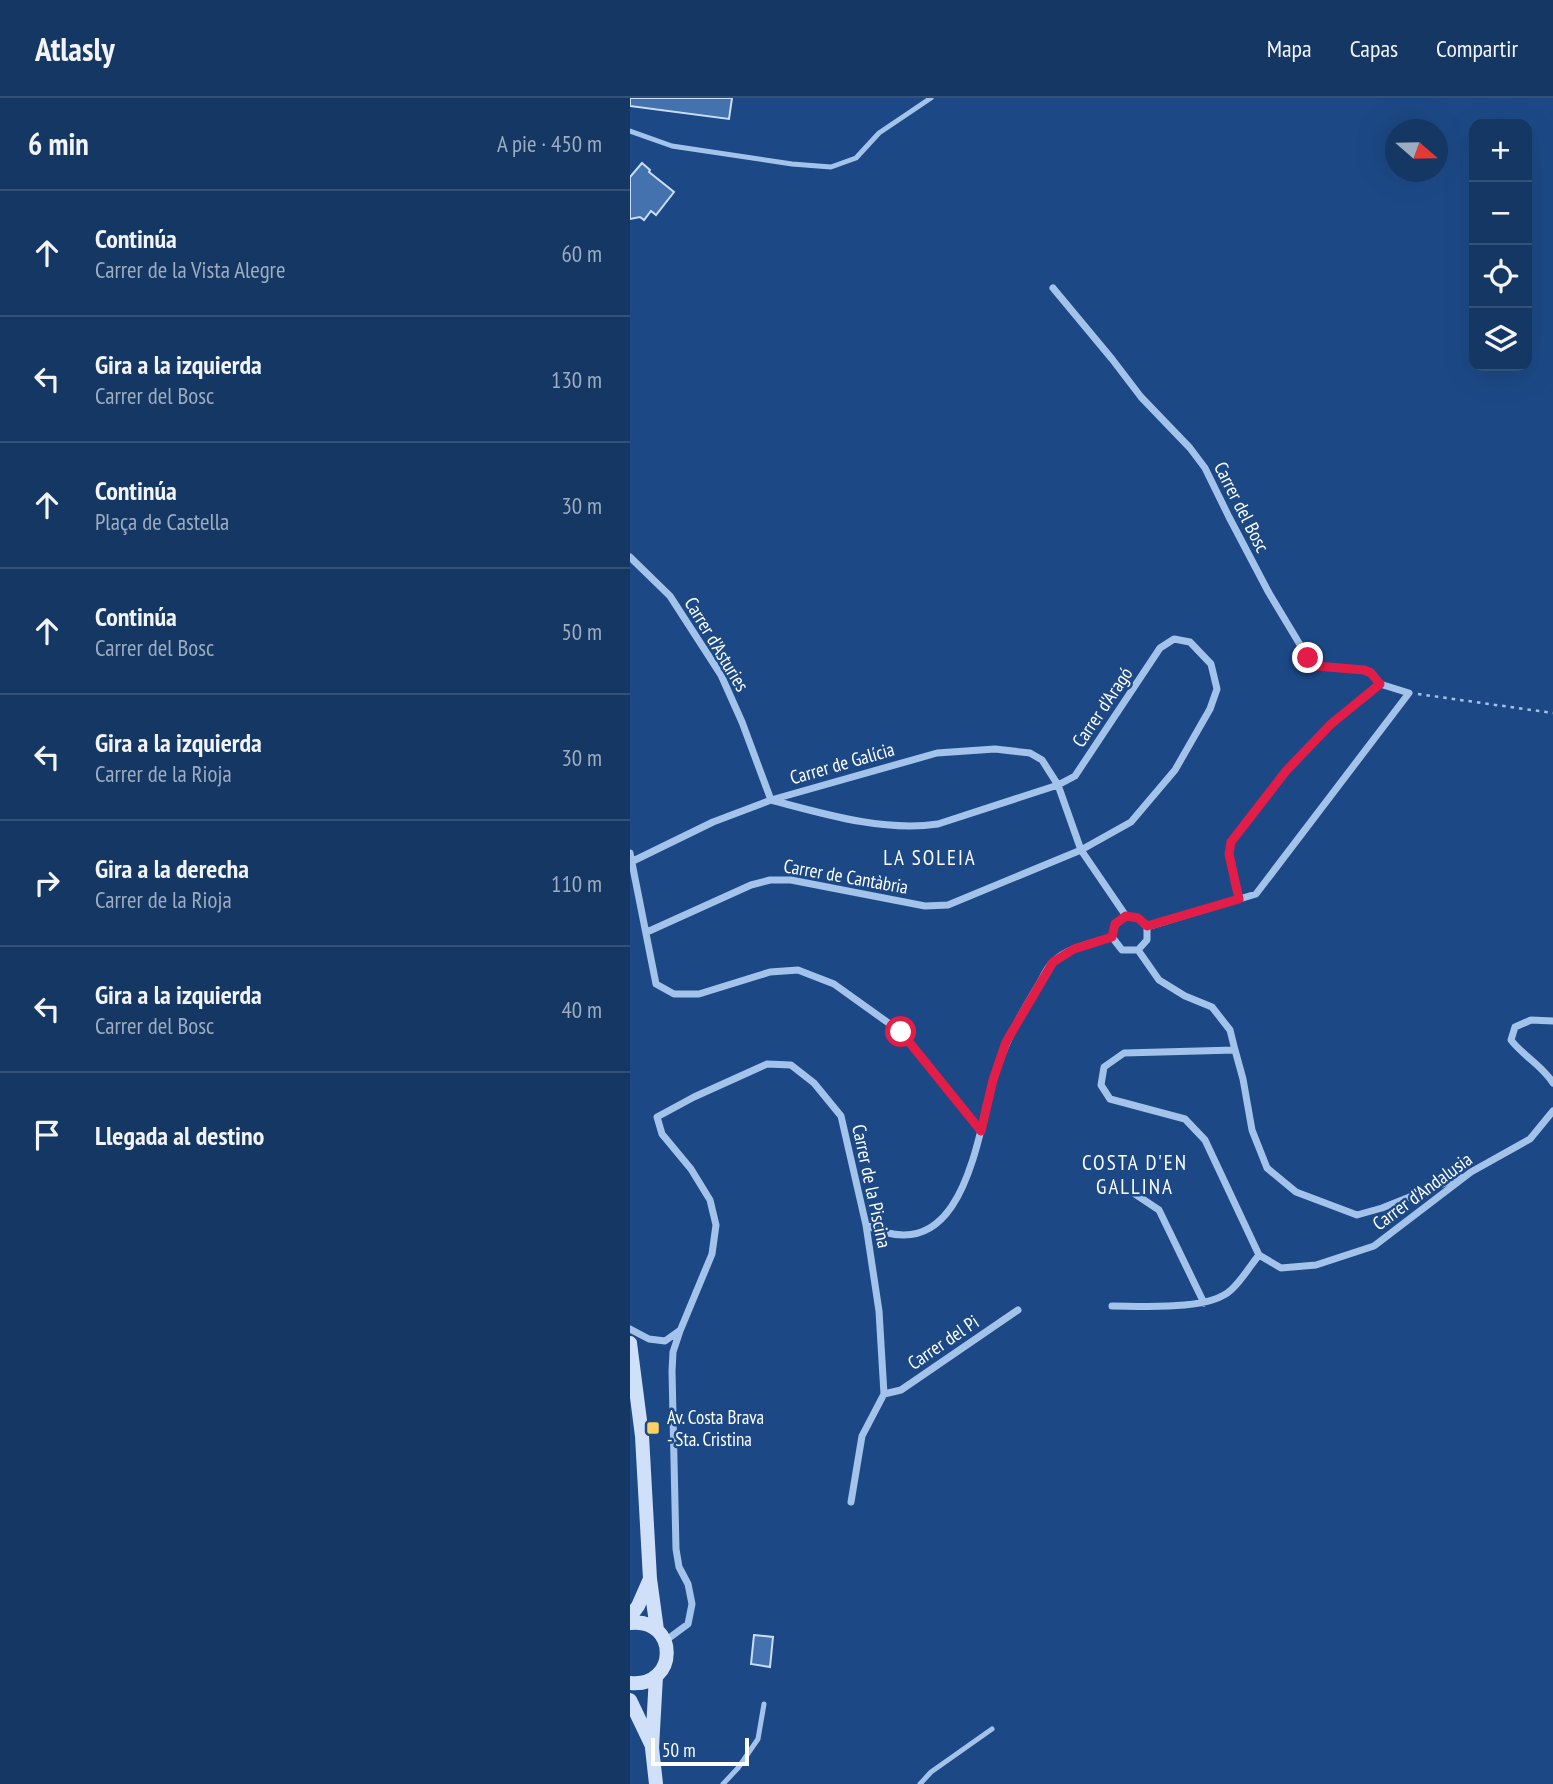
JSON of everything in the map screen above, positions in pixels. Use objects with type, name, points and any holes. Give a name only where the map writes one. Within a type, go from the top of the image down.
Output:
[{"type":"main road","points":[[630,1343],[642,1436],[650,1579],[667,1652],[666,1660],[656,1676],[643,1683],[630,1683]]},
{"type":"main road","points":[[630,1616],[638,1606],[650,1579]]},
{"type":"main road","points":[[630,1623],[641,1622],[649,1625],[661,1635]]},
{"type":"main road","points":[[656,1676],[652,1748],[656,1784]]},
{"type":"main road","points":[[630,1700],[652,1748]]},
{"type":"street","name":"Carrer del Bosc","points":[[1053,288],[1141,397],[1190,448],[1205,468],[1269,593],[1308,658],[1316,666],[1364,670],[1371,673],[1380,684],[1409,693]]},
{"type":"street","name":"Carrer d'Asturies","points":[[630,557],[670,596],[721,675],[771,800]]},
{"type":"street","name":"Carrer d'Aragó","points":[[771,800],[847,820],[917,827],[938,824],[1058,785],[1074,776],[1160,648],[1174,639],[1189,642],[1211,664],[1217,689],[1210,709],[1175,770],[1131,822],[1081,850]]},
{"type":"street","points":[[1239,899],[1229,854],[1231,842],[1286,771],[1331,724],[1380,684]]},
{"type":"street","points":[[1147,926],[1256,894],[1409,693]]},
{"type":"street","name":"Carrer de Galícia","points":[[631,862],[713,822],[771,800],[937,753],[995,749],[1030,753],[1041,760],[1058,785],[1081,850],[1126,916]]},
{"type":"street","name":"Carrer de Cantàbria","points":[[647,932],[751,885],[770,880],[791,880],[925,906],[948,905],[1081,850]]},
{"type":"street","points":[[630,853],[656,984],[674,994],[699,994],[770,972],[798,970],[834,984],[901,1032],[981,1131]]},
{"type":"street","points":[[1126,916],[1138,918],[1147,926],[1147,940],[1138,950],[1122,950],[1112,937],[1115,924],[1126,916]]},
{"type":"street","points":[[866,1225],[882,1233],[914,1235],[934,1226],[954,1204],[967,1180],[993,1080],[1006,1042],[1053,962],[1074,949],[1112,937]]},
{"type":"street","points":[[1138,950],[1160,980],[1185,996],[1212,1007],[1230,1030],[1243,1079],[1252,1130],[1267,1168],[1296,1192],[1357,1215],[1382,1208],[1471,1172]]},
{"type":"street","points":[[1553,1021],[1531,1020],[1515,1027],[1511,1040],[1520,1052],[1547,1073],[1553,1083]]},
{"type":"street","points":[[1112,1306],[1204,1303],[1230,1292],[1259,1255],[1205,1140],[1185,1119],[1110,1099],[1101,1085],[1104,1067],[1124,1053],[1235,1050]]},
{"type":"street","name":"Carrer de la Piscina","points":[[661,1635],[688,1624],[692,1604],[688,1584],[679,1567],[677,1549],[673,1352],[712,1254],[716,1224],[710,1200],[691,1169],[662,1134],[657,1117],[767,1064],[791,1065],[814,1083],[841,1116],[866,1225],[879,1311],[884,1395]]},
{"type":"street","name":"Carrer d'Andalusia","points":[[1259,1255],[1281,1268],[1316,1265],[1374,1246],[1471,1172],[1530,1139],[1553,1111]]},
{"type":"street","points":[[1135,1194],[1159,1210],[1204,1303]]},
{"type":"street","name":"Carrer del Pi","points":[[884,1395],[901,1390],[1018,1310]]},
{"type":"street","points":[[630,1329],[649,1339],[665,1341],[680,1331]]},
{"type":"street","points":[[851,1502],[862,1436],[884,1395]]},
{"type":"lane","points":[[630,131],[672,146],[792,164],[831,167],[856,158],[879,133],[931,98]]},
{"type":"lane","points":[[723,1784],[758,1739],[764,1704]]},
{"type":"lane","points":[[919,1784],[930,1772],[992,1729]]},
{"type":"path","points":[[1409,693],[1553,713]]},
{"type":"building","points":[[630,98],[732,98],[729,119],[630,106]]},
{"type":"building","points":[[642,163],[674,192],[656,215],[651,211],[644,220],[640,217],[630,219],[630,177]]},
{"type":"building","points":[[754,1635],[773,1637],[770,1667],[751,1664]]},
{"type":"place","name":"Av. Costa Brava - Sta. Cristina","points":[[653,1428]]},
{"type":"district","name":"LA SOLEIA","points":[[930,857]]},
{"type":"district","name":"COSTA D'EN GALLINA","points":[[1135,1174]]},
{"type":"route","points":[[901,1032],[981,1131],[993,1080],[1006,1042],[1053,962],[1074,949],[1112,937],[1115,924],[1126,916],[1138,918],[1147,926],[1239,899],[1229,854],[1231,842],[1286,771],[1331,724],[1380,684],[1371,673],[1364,670],[1316,666],[1308,658]]}]
